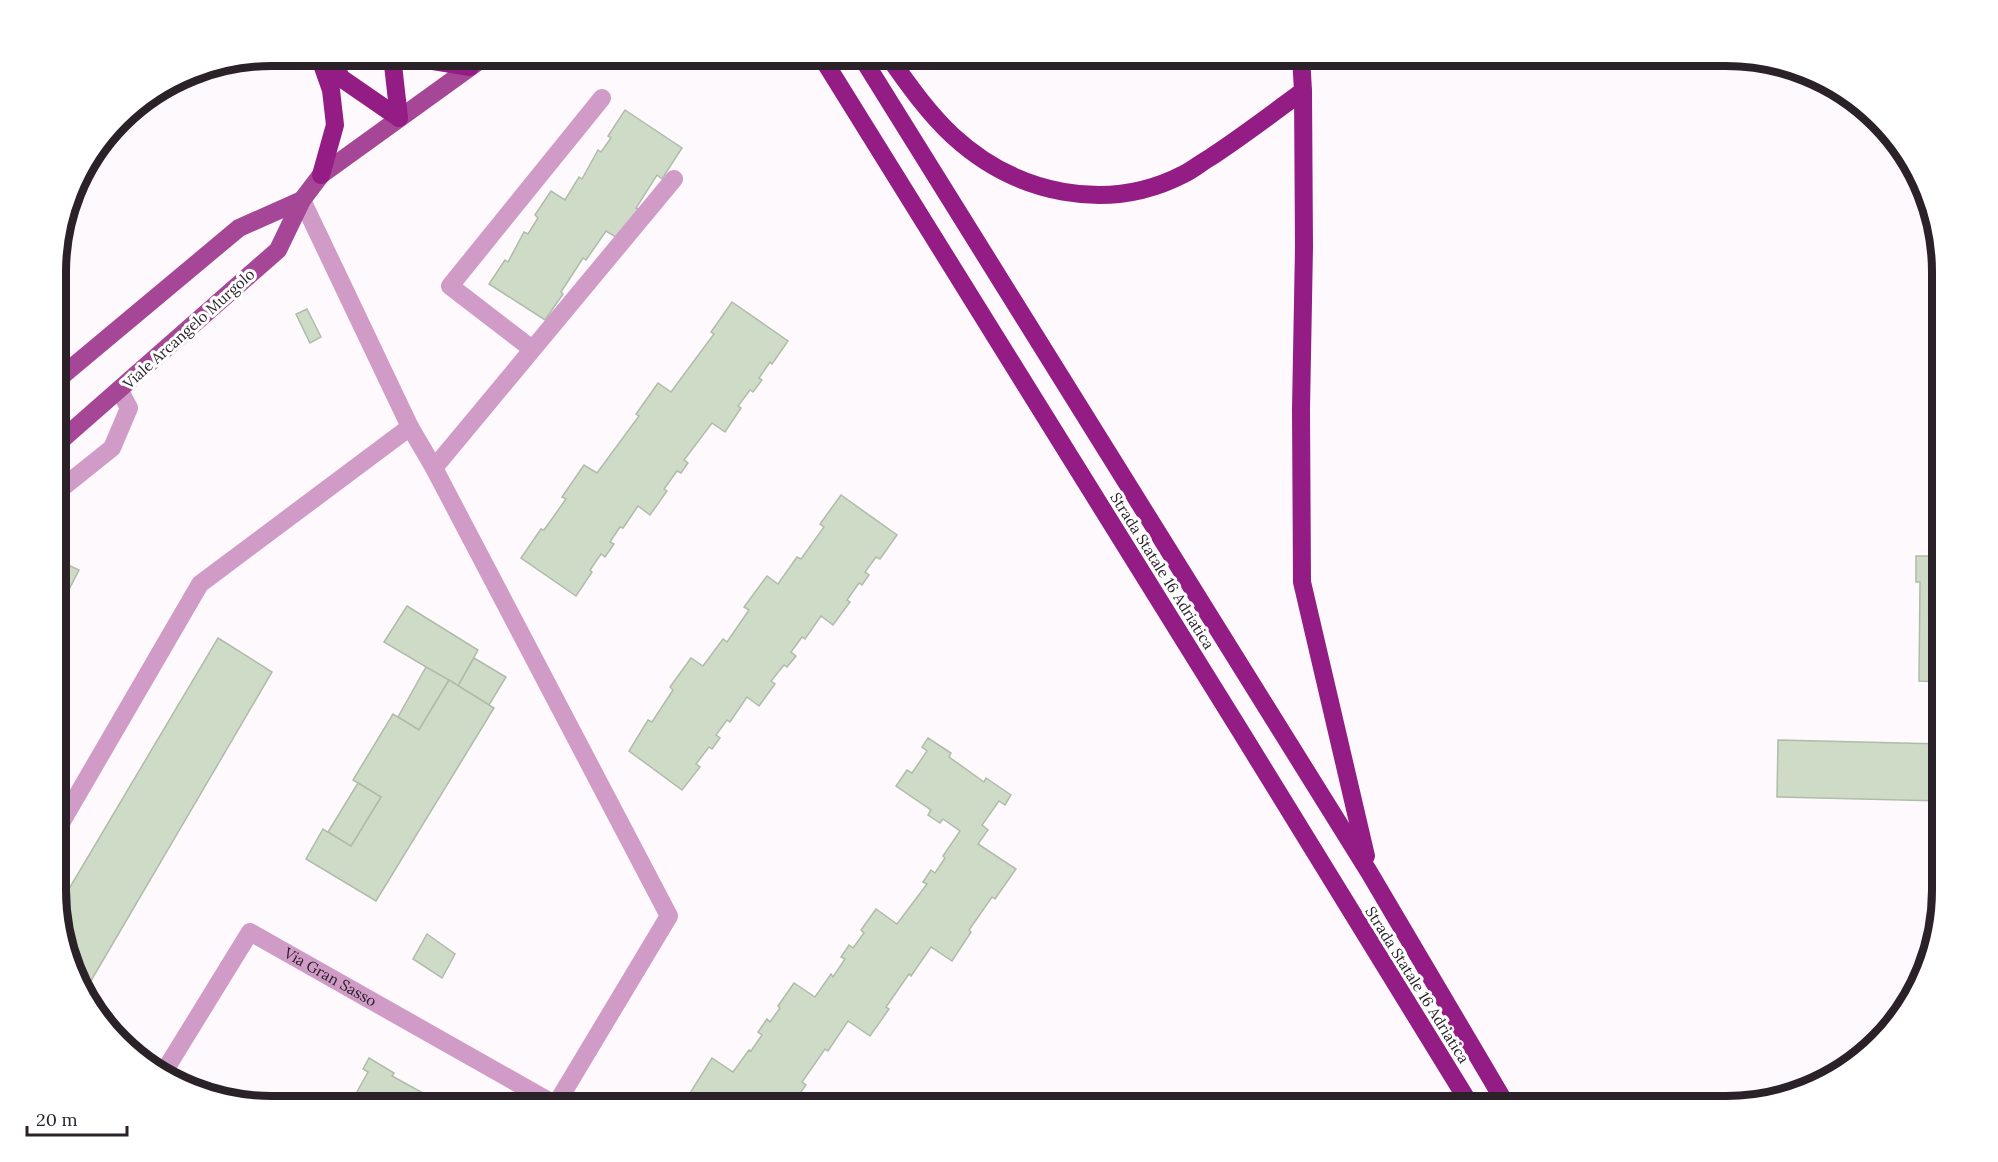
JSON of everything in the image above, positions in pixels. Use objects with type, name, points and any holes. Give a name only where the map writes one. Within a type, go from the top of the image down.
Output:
[{"type":"highway","points":[[321,175],[335,125],[331,90],[323,66]]},
{"type":"highway","points":[[336,66],[342,78],[399,118]]},
{"type":"highway","points":[[393,66],[399,118]]},
{"type":"highway","points":[[459,66],[470,68]]},
{"type":"highway","name":"Strada Statale 16 Adriatica","points":[[827,66],[1465,1096]]},
{"type":"highway","name":"Strada Statale 16 Adriatica","points":[[867,66],[1369,872],[1501,1096]]},
{"type":"highway","points":[[895,66],[918,98],[954,137],[995,168],[1041,188],[1089,195],[1138,192],[1184,174],[1304,91]]},
{"type":"highway","points":[[1302,66],[1304,91],[1302,582],[1369,872]]},
{"type":"main road","name":"Viale Arcangelo Murgolo","points":[[66,436],[278,250],[302,200],[321,175],[473,66]]},
{"type":"main road","name":"Viale Arcangelo Murgolo","points":[[66,372],[239,228],[302,200]]},
{"type":"street","points":[[532,349],[450,286],[602,98]]},
{"type":"street","points":[[434,468],[674,179]]},
{"type":"street","points":[[302,200],[410,427],[434,468],[669,916],[561,1096]]},
{"type":"street","points":[[66,485],[112,448],[129,408],[120,391]]},
{"type":"street","points":[[66,815],[200,584],[410,427]]},
{"type":"street","name":"Via Gran Sasso","points":[[168,1067],[250,932],[537,1096]]},
{"type":"building","points":[[625,110],[682,148],[662,179],[657,175],[636,208],[639,209],[619,239],[606,231],[586,260],[583,258],[545,320],[489,284],[505,260],[508,262],[524,232],[528,234],[538,218],[535,215],[551,191],[565,200],[579,177],[582,179],[598,150],[601,152],[611,138],[608,136]]},
{"type":"building","points":[[732,302],[788,341],[759,378],[762,380],[753,392],[750,390],[738,406],[741,408],[725,432],[712,423],[684,460],[688,463],[681,473],[677,471],[664,489],[667,491],[650,515],[638,506],[623,528],[620,527],[610,542],[614,544],[605,557],[601,554],[576,596],[521,558],[566,499],[562,497],[584,465],[597,473],[639,416],[636,414],[658,383],[671,392],[714,334],[711,332]]},
{"type":"building","points":[[307,309],[321,337],[310,343],[296,314]]},
{"type":"building","points":[[841,495],[897,535],[880,559],[876,557],[865,572],[869,575],[862,585],[859,583],[847,600],[850,602],[833,625],[821,616],[805,639],[802,637],[791,652],[796,656],[787,667],[784,665],[771,681],[775,684],[759,706],[747,697],[730,722],[727,720],[716,735],[720,738],[712,749],[709,747],[696,764],[700,767],[682,790],[629,751],[648,720],[652,722],[673,690],[670,687],[691,658],[703,666],[723,639],[727,642],[749,610],[744,607],[767,576],[778,584],[797,557],[801,559],[824,527],[820,524]]},
{"type":"building","points":[[1916,556],[1932,556],[1932,682],[1919,681],[1920,582],[1916,582]]},
{"type":"building","points":[[66,564],[79,570],[66,595]]},
{"type":"building","points":[[407,606],[478,650],[458,686],[384,642]]},
{"type":"building","points":[[218,638],[272,672],[89,984],[73,943],[66,893]]},
{"type":"building","points":[[474,658],[506,677],[489,705],[458,686]]},
{"type":"building","points":[[426,667],[449,680],[419,730],[398,717]]},
{"type":"building","points":[[449,680],[494,708],[376,901],[306,859],[323,829],[351,846],[381,797],[353,780],[393,714],[419,730]]},
{"type":"building","points":[[928,738],[951,753],[949,757],[984,782],[986,778],[1011,795],[1005,805],[999,801],[982,825],[988,830],[978,844],[1016,869],[995,899],[992,897],[969,930],[971,932],[952,961],[931,947],[886,1007],[889,1009],[870,1036],[848,1021],[828,1051],[825,1049],[802,1082],[806,1085],[798,1096],[688,1096],[712,1058],[733,1072],[762,1035],[758,1032],[767,1019],[770,1022],[794,983],[815,997],[845,959],[841,957],[849,945],[853,948],[864,933],[861,930],[876,909],[897,924],[927,884],[923,882],[931,870],[935,873],[945,858],[943,856],[960,831],[943,819],[940,823],[928,815],[931,810],[896,786],[907,770],[912,773],[927,751],[922,747]]},
{"type":"building","points":[[1778,740],[1932,744],[1932,801],[1777,797]]},
{"type":"building","points":[[358,783],[381,797],[351,846],[328,832]]},
{"type":"building","points":[[427,934],[455,954],[442,978],[413,959]]},
{"type":"building","points":[[369,1058],[394,1073],[392,1076],[428,1096],[355,1096],[368,1072],[363,1069]]}]
